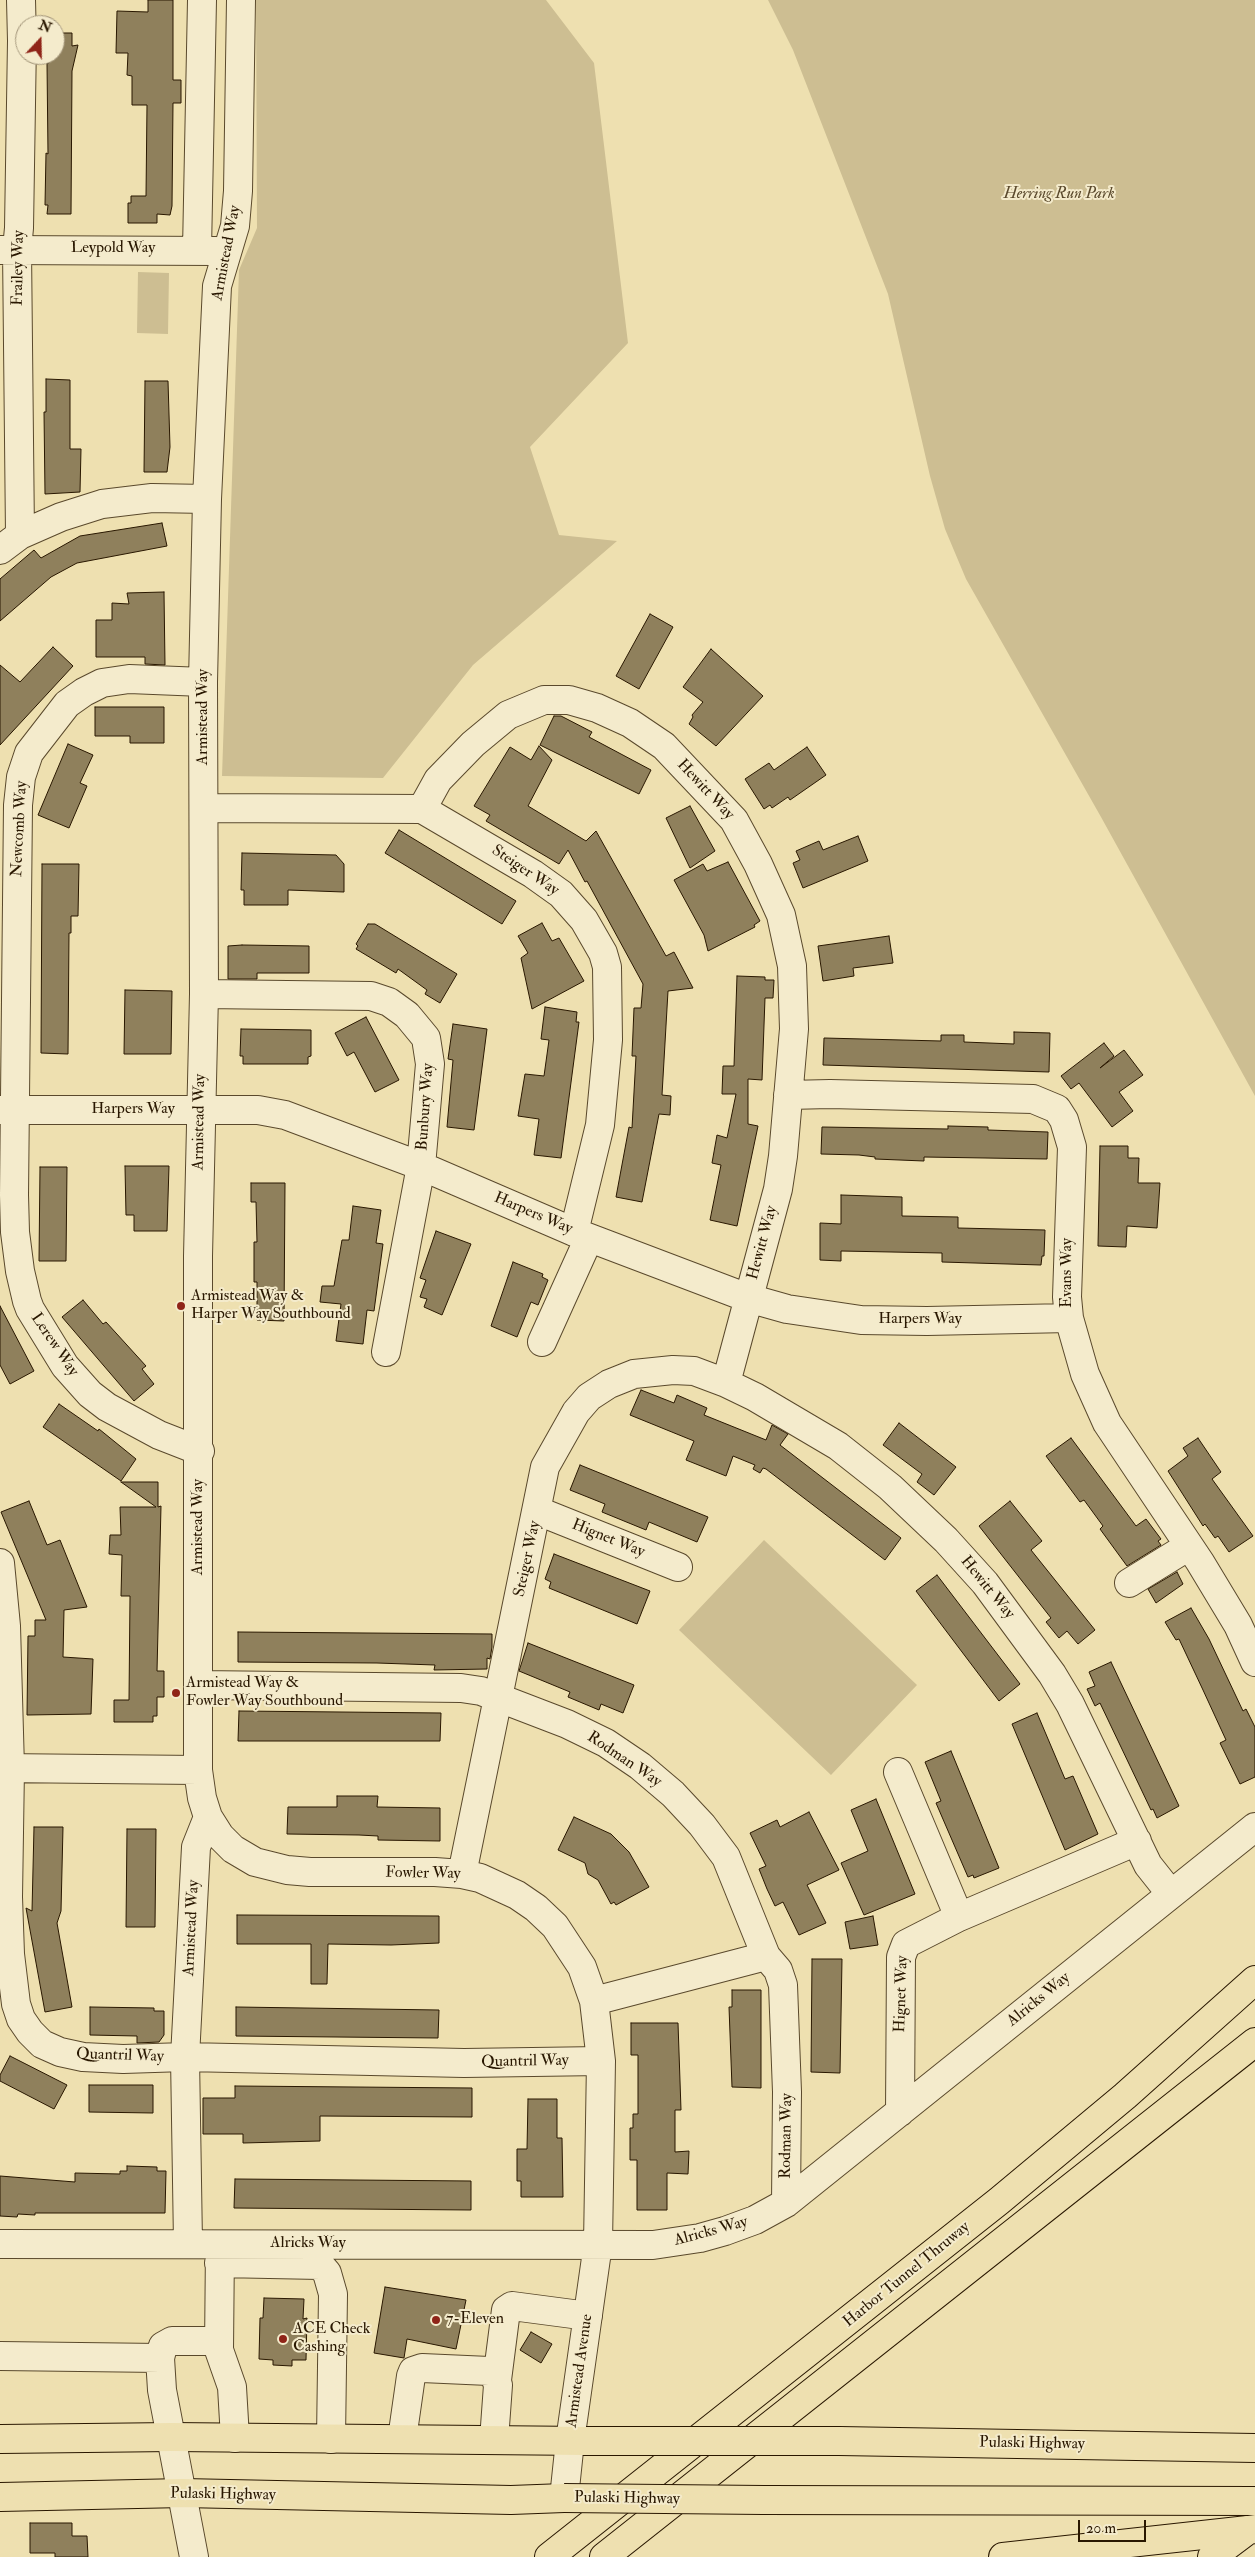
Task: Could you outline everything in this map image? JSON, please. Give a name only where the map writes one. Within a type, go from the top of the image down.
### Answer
[{"type":"main road","name":"Harbor Tunnel Thruway","points":[[548,2557],[999,2201],[1125,2096],[1255,1980]]},
{"type":"main road","name":"Harbor Tunnel Thruway","points":[[604,2557],[1255,2042]]},
{"type":"main road","name":"Pulaski Highway","points":[[0,2439],[330,2438],[494,2440],[575,2445],[839,2441],[1255,2448]]},
{"type":"main road","name":"Pulaski Highway","points":[[0,2497],[183,2494],[511,2500],[564,2498],[1255,2501]]},
{"type":"main road","points":[[1003,2557],[1252,2529]]},
{"type":"main road","points":[[1212,2557],[1252,2529]]},
{"type":"street","name":"Frailey Way","points":[[10,543],[8,250],[19,228],[21,0]]},
{"type":"street","points":[[198,250],[202,0]]},
{"type":"street","name":"Armistead Way","points":[[188,2243],[185,2057],[196,1847],[208,1817],[202,1798],[198,1770],[200,1109],[204,994],[204,682],[207,499],[217,286],[235,226],[238,191],[241,0]]},
{"type":"street","name":"Leypold Way","points":[[8,250],[198,250],[226,252]]},
{"type":"street","points":[[10,543],[61,517],[102,504],[152,498],[207,499]]},
{"type":"street","name":"Newcomb Way","points":[[8,1110],[18,814],[21,777],[29,753],[67,704],[84,692],[102,683],[129,679],[204,682]]},
{"type":"street","name":"Hewitt Way","points":[[422,809],[438,780],[473,744],[508,715],[544,700],[570,700],[596,708],[630,723],[664,746],[734,820],[758,864],[780,914],[792,966],[794,1028],[778,1189],[726,1383],[755,1397],[838,1446],[890,1487],[946,1540],[985,1583],[1052,1674],[1070,1704],[1148,1865],[1171,1894]]},
{"type":"street","points":[[204,808],[422,809]]},
{"type":"street","name":"Steiger Way","points":[[422,809],[533,874],[561,894],[584,920],[603,953],[607,967],[608,1006],[605,1086],[582,1235],[542,1342]]},
{"type":"street","name":"Bunbury Way","points":[[204,994],[371,996],[389,1002],[407,1015],[426,1038],[430,1064],[421,1166],[386,1352]]},
{"type":"street","name":"Evans Way","points":[[788,1096],[830,1094],[1033,1099],[1057,1110],[1064,1120],[1072,1147],[1068,1318],[1085,1374],[1107,1423],[1189,1546],[1238,1626],[1255,1662]]},
{"type":"street","name":"Harpers Way","points":[[8,1110],[237,1108],[285,1115],[421,1166],[582,1235],[748,1298],[787,1309],[862,1320],[927,1321],[1068,1318]]},
{"type":"street","name":"Lerew Way","points":[[8,1110],[15,1232],[20,1271],[30,1310],[65,1366],[90,1394],[126,1418],[159,1435],[200,1451]]},
{"type":"street","name":"Steiger Way","points":[[462,1874],[538,1511],[545,1466],[576,1412],[589,1397],[609,1384],[634,1374],[655,1370],[694,1371],[726,1383]]},
{"type":"street","name":"Hignet Way","points":[[538,1511],[678,1567]]},
{"type":"street","points":[[1129,1584],[1189,1546]]},
{"type":"street","name":"Quantril Way","points":[[0,1563],[6,1626],[5,1768],[8,1897],[14,1986],[21,2018],[30,2032],[42,2044],[60,2052],[83,2057],[123,2059],[185,2057],[464,2063],[601,2060]]},
{"type":"street","name":"Rodman Way","points":[[199,1685],[461,1688],[481,1692],[567,1724],[606,1743],[640,1766],[673,1794],[702,1826],[726,1857],[766,1956],[778,1970],[783,1984],[787,2092],[786,2203]]},
{"type":"street","points":[[5,1768],[198,1770]]},
{"type":"street","points":[[898,1772],[959,1917]]},
{"type":"street","name":"Fowler Way","points":[[208,1817],[220,1836],[233,1849],[255,1862],[272,1867],[330,1872],[462,1874],[480,1878],[517,1895],[549,1920],[572,1949],[582,1967],[594,2001],[601,2060],[598,2244]]},
{"type":"street","name":"Alricks Way","points":[[0,2244],[188,2243],[220,2253],[598,2244],[653,2245],[700,2238],[755,2220],[786,2203],[1255,1826]]},
{"type":"street","name":"Hignet Way","points":[[900,2112],[901,1957],[906,1944],[959,1917],[1137,1841]]},
{"type":"street","points":[[594,2001],[766,1956]]},
{"type":"street","name":"Armistead Avenue","points":[[564,2498],[575,2445],[588,2316],[598,2244]]},
{"type":"street","points":[[235,2438],[232,2387],[219,2350],[220,2253],[320,2265],[327,2273],[333,2294],[330,2438]]},
{"type":"street","points":[[494,2440],[497,2380],[506,2310],[512,2306],[588,2316]]},
{"type":"street","points":[[194,2557],[162,2390],[160,2358],[163,2346],[172,2341],[219,2341]]},
{"type":"street","points":[[0,2356],[160,2358]]},
{"type":"street","points":[[402,2440],[413,2371],[422,2368],[489,2371],[497,2380]]},
{"type":"green space","points":[[256,0],[546,0],[594,63],[628,343],[530,447],[559,535],[617,541],[473,665],[383,778],[222,776],[239,270],[257,228]]},
{"type":"green space","name":"Herring Run Park","points":[[768,0],[1255,0],[1255,1096],[1101,817],[966,579],[945,529],[930,476],[888,294],[793,50]]},
{"type":"green space","points":[[138,272],[169,273],[168,334],[137,333]]},
{"type":"green space","points":[[764,1540],[917,1685],[831,1775],[679,1630]]},
{"type":"building","points":[[148,0],[173,0],[173,80],[181,80],[181,103],[173,103],[172,206],[170,215],[157,214],[157,223],[128,223],[128,203],[131,203],[131,196],[146,196],[147,105],[132,105],[132,76],[127,75],[128,53],[116,53],[117,11],[148,12]]},
{"type":"building","points":[[65,33],[72,33],[72,46],[78,45],[72,71],[71,214],[47,214],[48,205],[45,205],[46,153],[48,154],[47,65],[65,65]]},
{"type":"building","points":[[46,379],[70,380],[70,449],[81,449],[80,492],[45,494],[44,412],[46,412]]},
{"type":"building","points":[[145,381],[168,381],[170,447],[167,472],[144,472]]},
{"type":"building","points":[[162,523],[167,546],[77,563],[51,577],[0,621],[0,579],[34,550],[41,558],[80,536]]},
{"type":"building","points":[[164,592],[165,665],[145,664],[145,657],[96,657],[96,620],[112,620],[112,603],[129,604],[127,593]]},
{"type":"building","points":[[650,614],[673,627],[639,689],[616,676]]},
{"type":"building","points":[[53,647],[73,666],[0,745],[0,665],[20,682]]},
{"type":"building","points":[[711,649],[763,696],[716,746],[689,724],[693,717],[692,715],[703,702],[683,687]]},
{"type":"building","points":[[95,707],[164,707],[164,743],[130,743],[130,736],[95,736]]},
{"type":"building","points":[[554,716],[561,716],[592,732],[589,737],[651,770],[639,794],[540,745]]},
{"type":"building","points":[[68,744],[93,755],[80,783],[87,786],[69,828],[38,815]]},
{"type":"building","points":[[539,746],[552,760],[528,806],[586,841],[596,831],[666,956],[674,952],[693,988],[668,991],[662,1095],[671,1096],[670,1115],[659,1114],[642,1202],[616,1197],[629,1127],[632,1128],[636,1056],[632,1056],[634,1008],[641,1008],[643,984],[568,850],[559,864],[486,821],[490,815],[474,806],[510,747],[531,760]]},
{"type":"building","points":[[807,747],[826,775],[790,800],[788,797],[772,808],[770,805],[764,809],[745,779],[769,763],[774,770]]},
{"type":"building","points":[[690,806],[715,851],[690,868],[666,818]]},
{"type":"building","points":[[399,830],[516,901],[502,924],[385,853]]},
{"type":"building","points":[[858,836],[868,861],[803,888],[793,863],[800,860],[796,851],[819,841],[823,850]]},
{"type":"building","points":[[242,853],[336,855],[344,864],[344,892],[288,890],[288,905],[244,905],[244,890],[241,890]]},
{"type":"building","points":[[728,862],[760,921],[754,925],[755,927],[708,951],[704,935],[674,880],[703,864],[707,871]]},
{"type":"building","points":[[42,864],[79,864],[78,916],[71,916],[71,933],[69,933],[68,1054],[41,1053]]},
{"type":"building","points":[[542,923],[552,941],[559,938],[584,981],[532,1009],[521,958],[528,953],[518,936]]},
{"type":"building","points":[[368,924],[375,924],[457,974],[440,1003],[425,994],[427,990],[398,969],[396,973],[356,949],[358,946],[356,944]]},
{"type":"building","points":[[889,936],[893,963],[853,968],[854,976],[823,981],[818,946]]},
{"type":"building","points":[[228,946],[309,946],[309,973],[257,973],[257,979],[228,979]]},
{"type":"building","points":[[737,976],[765,977],[765,980],[774,980],[773,998],[765,998],[762,1080],[748,1079],[748,1124],[758,1126],[737,1226],[710,1220],[721,1165],[712,1163],[717,1135],[727,1138],[736,1094],[722,1094],[723,1066],[734,1066]]},
{"type":"building","points":[[125,990],[172,991],[171,1054],[124,1054]]},
{"type":"building","points":[[545,1007],[577,1012],[576,1022],[579,1022],[561,1158],[534,1155],[539,1119],[518,1116],[525,1074],[544,1076],[549,1040],[541,1039]]},
{"type":"building","points":[[366,1017],[399,1080],[375,1092],[354,1052],[347,1056],[335,1033]]},
{"type":"building","points":[[453,1024],[487,1029],[474,1130],[447,1127],[453,1060],[448,1059]]},
{"type":"building","points":[[241,1029],[311,1030],[311,1056],[308,1057],[308,1064],[243,1064],[243,1056],[240,1056]]},
{"type":"building","points":[[1014,1032],[1050,1033],[1049,1072],[823,1065],[824,1038],[941,1041],[941,1035],[964,1035],[964,1042],[1014,1044]]},
{"type":"building","points":[[1104,1043],[1114,1056],[1100,1068],[1124,1050],[1143,1075],[1119,1092],[1133,1111],[1112,1127],[1079,1083],[1071,1089],[1061,1076]]},
{"type":"building","points":[[948,1126],[988,1127],[988,1130],[1048,1132],[1047,1159],[924,1157],[924,1161],[875,1159],[875,1157],[859,1155],[821,1154],[822,1127],[948,1129]]},
{"type":"building","points":[[1100,1146],[1128,1146],[1128,1158],[1139,1158],[1138,1183],[1160,1183],[1157,1228],[1127,1226],[1126,1247],[1098,1246]]},
{"type":"building","points":[[125,1166],[169,1166],[167,1231],[134,1231],[134,1215],[126,1215]]},
{"type":"building","points":[[40,1167],[67,1167],[66,1261],[39,1261]]},
{"type":"building","points":[[251,1183],[285,1183],[284,1321],[257,1320],[257,1282],[254,1282],[254,1242],[257,1242],[256,1202],[251,1202]]},
{"type":"building","points":[[841,1195],[902,1197],[902,1216],[958,1217],[958,1228],[1045,1230],[1044,1256],[1042,1256],[1041,1265],[942,1262],[942,1253],[841,1251],[841,1261],[820,1260],[820,1223],[841,1224]]},
{"type":"building","points":[[353,1206],[381,1210],[376,1243],[383,1244],[374,1311],[367,1310],[363,1344],[336,1341],[341,1304],[320,1302],[322,1286],[334,1286],[342,1240],[349,1240]]},
{"type":"building","points":[[436,1231],[471,1244],[442,1315],[424,1307],[427,1299],[420,1297],[426,1280],[420,1278]]},
{"type":"building","points":[[513,1262],[543,1274],[542,1277],[548,1280],[538,1305],[531,1302],[517,1337],[491,1326]]},
{"type":"building","points":[[83,1300],[103,1324],[106,1322],[146,1366],[142,1369],[154,1384],[134,1401],[62,1317]]},
{"type":"building","points":[[0,1306],[34,1371],[10,1384],[0,1365]]},
{"type":"building","points":[[641,1390],[674,1403],[677,1395],[707,1408],[704,1415],[766,1440],[772,1425],[788,1434],[780,1445],[901,1538],[885,1560],[766,1469],[763,1468],[760,1473],[753,1469],[755,1465],[733,1456],[726,1476],[686,1460],[694,1441],[630,1415]]},
{"type":"building","points":[[59,1404],[98,1431],[99,1429],[136,1459],[121,1481],[43,1427]]},
{"type":"building","points":[[899,1423],[956,1467],[934,1495],[917,1482],[922,1474],[883,1445]]},
{"type":"building","points":[[1071,1438],[1136,1526],[1146,1519],[1161,1539],[1158,1541],[1161,1545],[1127,1566],[1100,1529],[1103,1526],[1084,1500],[1080,1502],[1046,1456]]},
{"type":"building","points":[[1198,1438],[1221,1472],[1212,1479],[1253,1536],[1229,1552],[1218,1536],[1215,1538],[1205,1524],[1203,1526],[1168,1471],[1188,1456],[1183,1448]]},
{"type":"building","points":[[580,1465],[708,1517],[697,1542],[649,1522],[646,1530],[602,1512],[605,1504],[570,1490]]},
{"type":"building","points":[[121,1482],[158,1482],[158,1507],[161,1506],[157,1671],[164,1671],[164,1697],[157,1697],[157,1716],[153,1716],[153,1722],[114,1722],[114,1700],[129,1700],[130,1596],[121,1596],[122,1555],[109,1554],[110,1535],[121,1535],[120,1507],[156,1507]]},
{"type":"building","points":[[29,1501],[47,1545],[60,1540],[87,1607],[64,1610],[63,1657],[93,1659],[91,1714],[27,1715],[28,1636],[35,1636],[35,1620],[46,1620],[1,1512]]},
{"type":"building","points":[[1010,1501],[1042,1541],[1031,1550],[1095,1630],[1078,1644],[1067,1631],[1059,1638],[1046,1622],[1051,1618],[979,1526]]},
{"type":"building","points":[[554,1554],[650,1591],[637,1624],[549,1588],[551,1582],[545,1579]]},
{"type":"building","points":[[1177,1572],[1183,1584],[1156,1603],[1148,1589]]},
{"type":"building","points":[[937,1575],[1020,1684],[999,1701],[916,1591]]},
{"type":"building","points":[[1191,1608],[1209,1639],[1243,1711],[1246,1709],[1255,1727],[1255,1777],[1240,1784],[1220,1743],[1226,1740],[1203,1690],[1179,1639],[1176,1640],[1165,1622]]},
{"type":"building","points":[[238,1632],[492,1634],[492,1647],[490,1659],[487,1658],[487,1669],[434,1670],[435,1665],[377,1663],[238,1662]]},
{"type":"building","points":[[528,1643],[634,1685],[623,1713],[601,1704],[599,1710],[568,1697],[570,1692],[519,1671]]},
{"type":"building","points":[[1111,1662],[1179,1806],[1157,1818],[1153,1809],[1151,1810],[1100,1703],[1095,1706],[1087,1689],[1095,1686],[1089,1672]]},
{"type":"building","points":[[239,1711],[441,1713],[440,1741],[238,1741]]},
{"type":"building","points":[[1037,1713],[1065,1779],[1073,1776],[1098,1834],[1065,1850],[1012,1724]]},
{"type":"building","points":[[951,1751],[999,1868],[974,1878],[973,1875],[968,1877],[936,1803],[941,1801],[925,1762]]},
{"type":"building","points":[[337,1796],[378,1796],[377,1807],[440,1808],[440,1841],[378,1840],[378,1836],[359,1835],[287,1834],[288,1807],[337,1807]]},
{"type":"building","points":[[876,1799],[915,1894],[864,1915],[841,1863],[868,1851],[851,1810]]},
{"type":"building","points":[[809,1812],[839,1870],[807,1885],[826,1923],[799,1935],[783,1902],[775,1906],[759,1869],[766,1866],[750,1833],[777,1820],[780,1827]]},
{"type":"building","points":[[574,1817],[611,1834],[629,1852],[649,1887],[616,1905],[614,1902],[611,1904],[598,1880],[588,1874],[585,1863],[558,1850]]},
{"type":"building","points":[[34,1827],[63,1827],[61,1911],[57,1923],[72,2007],[45,2012],[26,1908],[32,1911]]},
{"type":"building","points":[[127,1829],[156,1829],[155,1927],[126,1927]]},
{"type":"building","points":[[237,1915],[439,1916],[439,1943],[391,1945],[328,1944],[327,1984],[311,1984],[311,1944],[237,1944]]},
{"type":"building","points":[[873,1916],[878,1945],[850,1949],[845,1922]]},
{"type":"building","points":[[812,1959],[842,1959],[840,2073],[811,2072]]},
{"type":"building","points":[[732,1990],[761,1990],[761,2088],[732,2087],[729,2007],[732,2007]]},
{"type":"building","points":[[90,2007],[154,2008],[154,2011],[164,2011],[164,2035],[159,2042],[137,2043],[137,2036],[90,2035]]},
{"type":"building","points":[[236,2007],[439,2010],[438,2038],[236,2036]]},
{"type":"building","points":[[631,2023],[678,2023],[681,2110],[675,2110],[675,2152],[689,2151],[688,2174],[667,2173],[667,2210],[637,2210],[637,2160],[630,2160],[630,2128],[633,2128],[633,2114],[638,2114],[638,2055],[631,2055]]},
{"type":"building","points":[[10,2056],[67,2085],[54,2109],[0,2081],[0,2075]]},
{"type":"building","points":[[89,2085],[153,2085],[153,2113],[89,2112]]},
{"type":"building","points":[[235,2086],[472,2088],[472,2117],[320,2116],[320,2141],[243,2143],[243,2134],[203,2134],[203,2098],[235,2098]]},
{"type":"building","points":[[528,2099],[557,2099],[557,2138],[562,2138],[563,2197],[521,2197],[521,2181],[517,2181],[517,2149],[527,2149]]},
{"type":"building","points":[[127,2166],[157,2167],[157,2171],[166,2171],[165,2213],[35,2213],[35,2215],[18,2214],[17,2217],[0,2216],[0,2176],[75,2182],[75,2173],[120,2174],[120,2171],[127,2171]]},
{"type":"building","points":[[235,2179],[471,2181],[471,2210],[234,2208]]},
{"type":"building","points":[[385,2287],[466,2300],[456,2349],[407,2339],[404,2358],[374,2353]]},
{"type":"building","name":"ACE Check Cashing","points":[[264,2298],[304,2299],[303,2319],[307,2318],[306,2360],[292,2360],[292,2366],[273,2365],[273,2360],[259,2359],[260,2318],[263,2318]]},
{"type":"building","name":"7-Eleven","points":[[531,2332],[552,2344],[541,2363],[520,2350]]},
{"type":"building","points":[[30,2523],[72,2523],[72,2536],[87,2536],[88,2557],[55,2557],[55,2553],[30,2553]]},
{"type":"place","name":"Armistead Way & Harper Way Southbound","points":[[181,1306]]},
{"type":"place","name":"Armistead Way & Fowler Way Southbound","points":[[176,1693]]},
{"type":"place","name":"7-Eleven","points":[[436,2320]]},
{"type":"place","name":"ACE Check Cashing","points":[[283,2339]]}]
